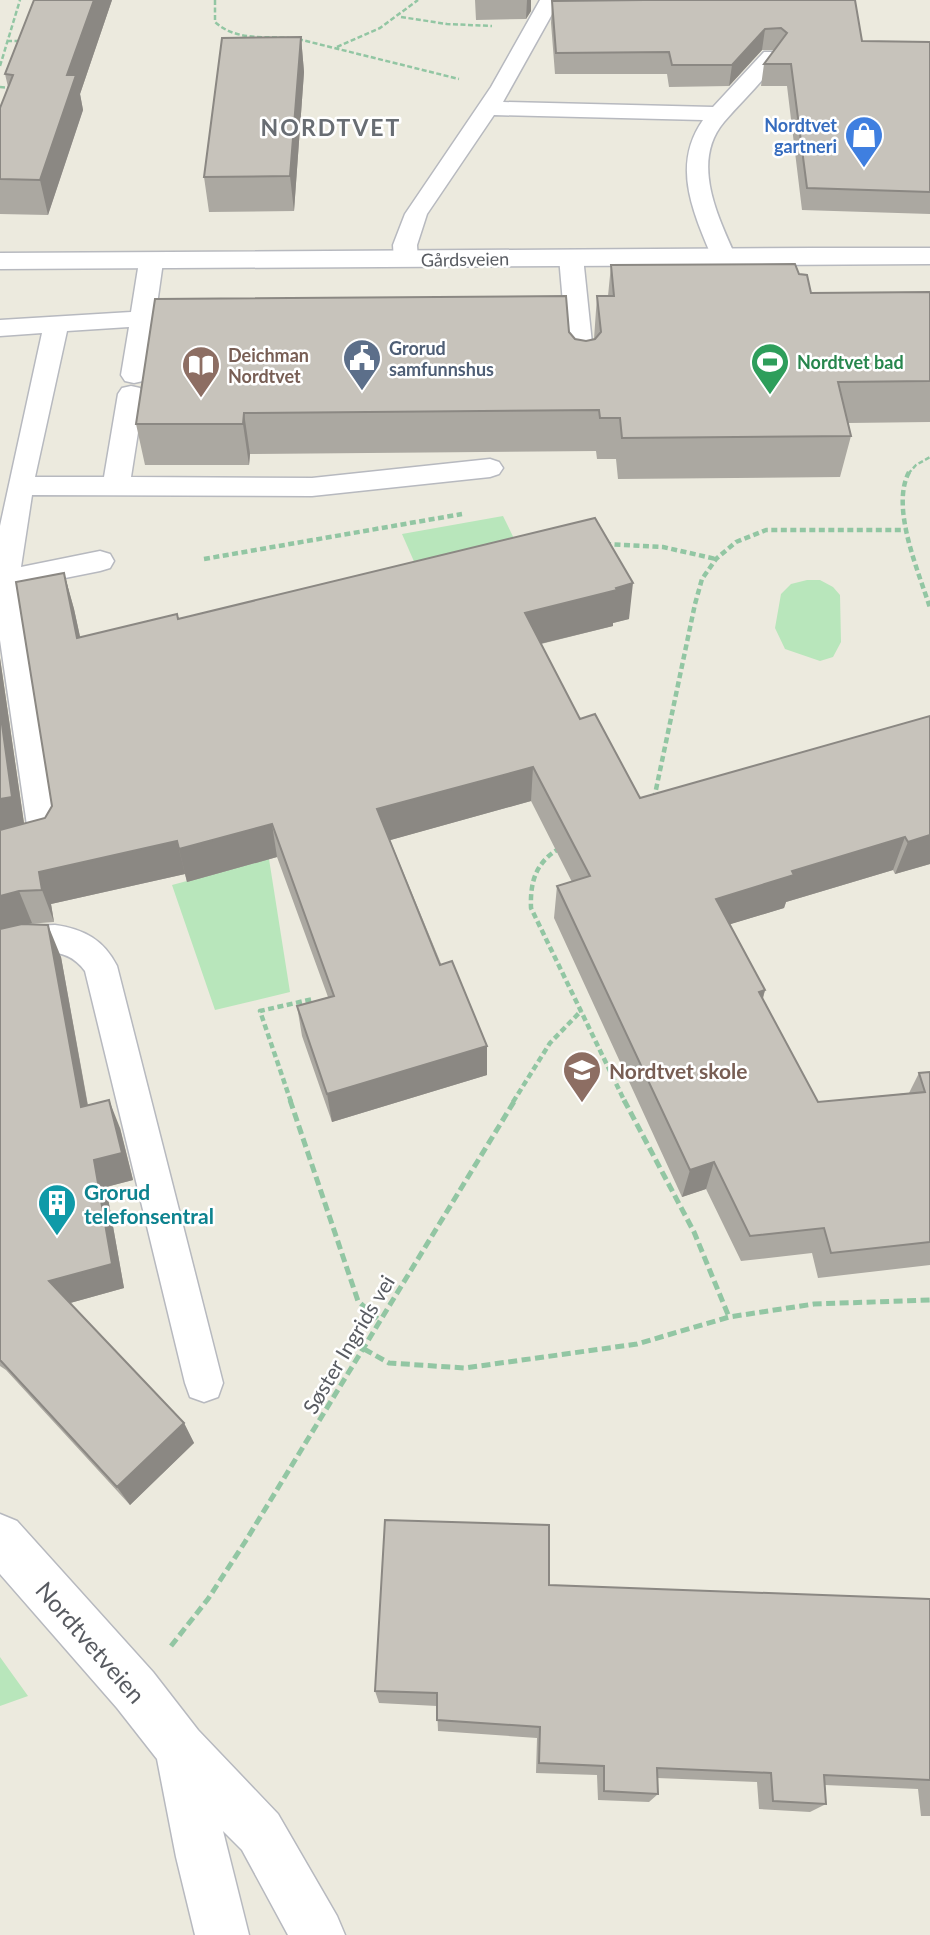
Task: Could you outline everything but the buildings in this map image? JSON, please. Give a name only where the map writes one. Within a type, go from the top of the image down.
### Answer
[{"type":"street","name":"Gårdsveien","points":[[0,261],[406,260],[723,255],[930,256]]},
{"type":"street","name":"Nordtvetveien","points":[[0,1538],[135,1690],[180,1748],[260,1832],[318,1935]]},
{"type":"street","name":"Nordtvetveien","points":[[180,1748],[202,1857],[222,1935]]},
{"type":"lane","points":[[406,260],[405,245],[416,214],[502,87],[550,0]]},
{"type":"lane","points":[[723,255],[705,213],[697,183],[702,139],[720,114],[752,81],[771,56]]},
{"type":"lane","points":[[488,108],[720,114]]},
{"type":"lane","points":[[795,255],[798,282]]},
{"type":"lane","points":[[571,257],[582,372]]},
{"type":"lane","points":[[116,486],[151,262]]},
{"type":"lane","points":[[0,328],[143,319]]},
{"type":"lane","points":[[0,851],[45,840],[3,580],[20,486],[56,324]]},
{"type":"lane","points":[[20,486],[312,487],[490,468]]},
{"type":"lane","points":[[3,580],[100,561]]},
{"type":"lane","points":[[0,947],[36,938],[65,940],[86,949],[100,966],[204,1383]]},
{"type":"path","points":[[0,66],[20,0]]},
{"type":"path","points":[[215,0],[215,22],[225,31],[244,36],[278,37],[336,47],[400,67],[502,87]]},
{"type":"path","points":[[336,47],[380,31],[401,17],[418,0]]},
{"type":"path","points":[[401,17],[447,24],[535,26]]},
{"type":"path","points":[[7,41],[35,41]]},
{"type":"path","points":[[0,88],[19,88]]},
{"type":"path","points":[[930,457],[914,465],[905,479],[902,498],[930,608]]},
{"type":"path","points":[[204,559],[473,512]]},
{"type":"path","points":[[654,801],[695,604],[702,579],[716,559],[736,542],[766,530],[908,530]]},
{"type":"path","points":[[604,544],[663,547],[716,559]]},
{"type":"path","points":[[564,846],[537,869],[529,886],[531,908],[607,1067],[696,1230],[715,1272],[729,1317]]},
{"type":"path","points":[[313,999],[260,1011],[358,1301],[380,1321]]},
{"type":"path","name":"Søster Ingrids vei","points":[[135,1690],[208,1599],[364,1349],[520,1092],[542,1050],[580,1011]]},
{"type":"path","points":[[364,1349],[389,1363],[465,1368],[637,1344],[729,1317],[814,1304],[930,1300]]},
{"type":"green space","points":[[503,516],[523,557],[423,582],[402,534]]},
{"type":"green space","points":[[820,580],[833,587],[840,595],[841,642],[833,657],[820,661],[785,649],[775,628],[781,594],[791,584]]},
{"type":"green space","points":[[269,859],[290,992],[215,1010],[172,885]]},
{"type":"green space","points":[[0,1657],[28,1696],[0,1706]]},
{"type":"place","name":"Nordtvet gartneri","points":[[864,169]]},
{"type":"place","name":"Grorud samfunnshus","points":[[362,392]]},
{"type":"place","name":"Nordtvet bad","points":[[770,396]]},
{"type":"place","name":"Deichman Nordtvet","points":[[201,399]]},
{"type":"place","name":"Nordtvet skole","points":[[582,1104]]},
{"type":"place","name":"Grorud telefonsentral","points":[[57,1237]]},
{"type":"district","name":"NORDTVET","points":[[331,127]]}]
